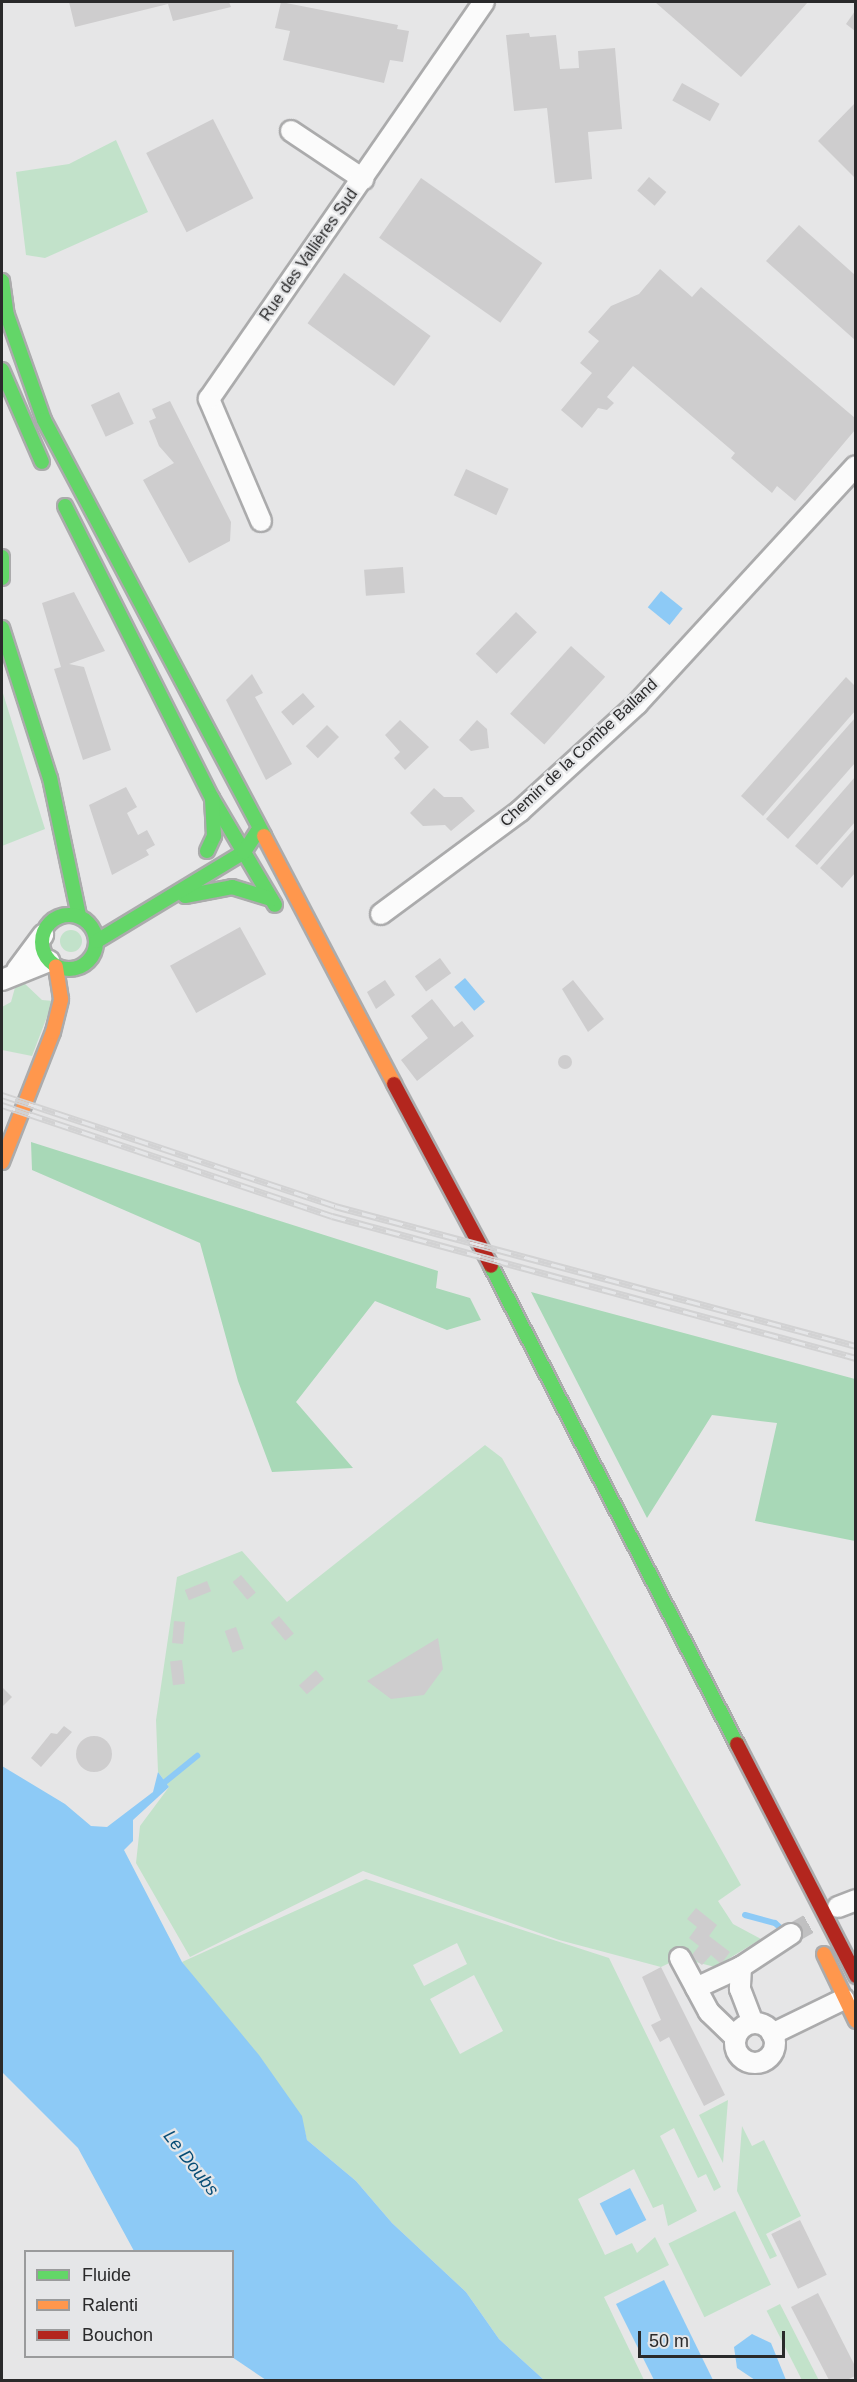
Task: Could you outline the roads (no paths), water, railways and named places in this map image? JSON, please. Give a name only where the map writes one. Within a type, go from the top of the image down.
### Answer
[{"type":"main road","points":[[2,281],[7,315],[44,420],[258,830],[556,1390],[855,1976]]},
{"type":"main road","points":[[2,370],[21,423],[49,474]]},
{"type":"main road","points":[[60,495],[212,798],[282,917]]},
{"type":"main road","points":[[2,557],[2,578]]},
{"type":"main road","points":[[2,628],[50,778],[69,868],[97,941],[91,959],[75,969],[53,964]]},
{"type":"main road","points":[[207,851],[214,836],[212,798]]},
{"type":"main road","points":[[194,860],[233,834],[258,830]]},
{"type":"main road","points":[[97,941],[244,852],[258,830]]},
{"type":"main road","points":[[2,1162],[53,1032],[61,999],[43,935],[58,917],[69,868]]},
{"type":"main road","points":[[163,900],[232,887],[271,898]]},
{"type":"main road","points":[[58,917],[89,919]]},
{"type":"main road","points":[[53,1032],[71,1002],[75,969]]},
{"type":"main road","points":[[646,1603],[803,1907]]},
{"type":"main road","points":[[818,1939],[850,2001],[855,2021]]},
{"type":"street","name":"Rue des Vallières Sud","points":[[261,521],[209,399],[484,2]]},
{"type":"street","points":[[291,131],[363,179]]},
{"type":"street","name":"Chemin de la Combe Balland","points":[[381,914],[520,811],[637,704],[855,466]]},
{"type":"street","points":[[9,975],[43,935]]},
{"type":"street","points":[[9,975],[53,964]]},
{"type":"street","points":[[696,1988],[741,1967],[792,1934]]},
{"type":"street","points":[[680,1958],[709,2012],[735,2037],[741,2059],[756,2064],[774,2050],[772,2034]]},
{"type":"street","points":[[741,1967],[740,1989],[753,2023],[772,2034]]},
{"type":"street","points":[[772,2034],[850,2001]]},
{"type":"street","points":[[735,2037],[753,2023]]},
{"type":"water","points":[[661,591],[683,609],[670,625],[648,607]]},
{"type":"water","points":[[465,978],[485,1002],[474,1011],[454,987]]},
{"type":"water","name":"Le Doubs","points":[[2,1766],[65,1804],[91,1826],[107,1827],[153,1792],[158,1772],[169,1787],[133,1820],[133,1841],[124,1850],[182,1962],[259,2055],[302,2116],[307,2140],[356,2181],[392,2223],[466,2292],[499,2339],[544,2380],[266,2380],[233,2358],[234,2250],[133,2250],[78,2148],[2,2072]]},
{"type":"water","points":[[630,2188],[646,2220],[616,2236],[600,2203]]},
{"type":"water","points":[[664,2280],[713,2380],[654,2380],[616,2304]]},
{"type":"water","points":[[752,2334],[771,2343],[786,2380],[755,2380],[737,2368],[734,2347]]},
{"type":"waterway","points":[[160,1786],[197,1756]]},
{"type":"waterway","points":[[745,1915],[775,1923],[785,1932]]},
{"type":"tunnel","points":[[791,1934],[833,1910]]},
{"type":"railway","points":[[2,1095],[335,1206],[856,1346]]},
{"type":"railway","points":[[2,1105],[332,1216],[856,1358]]}]
